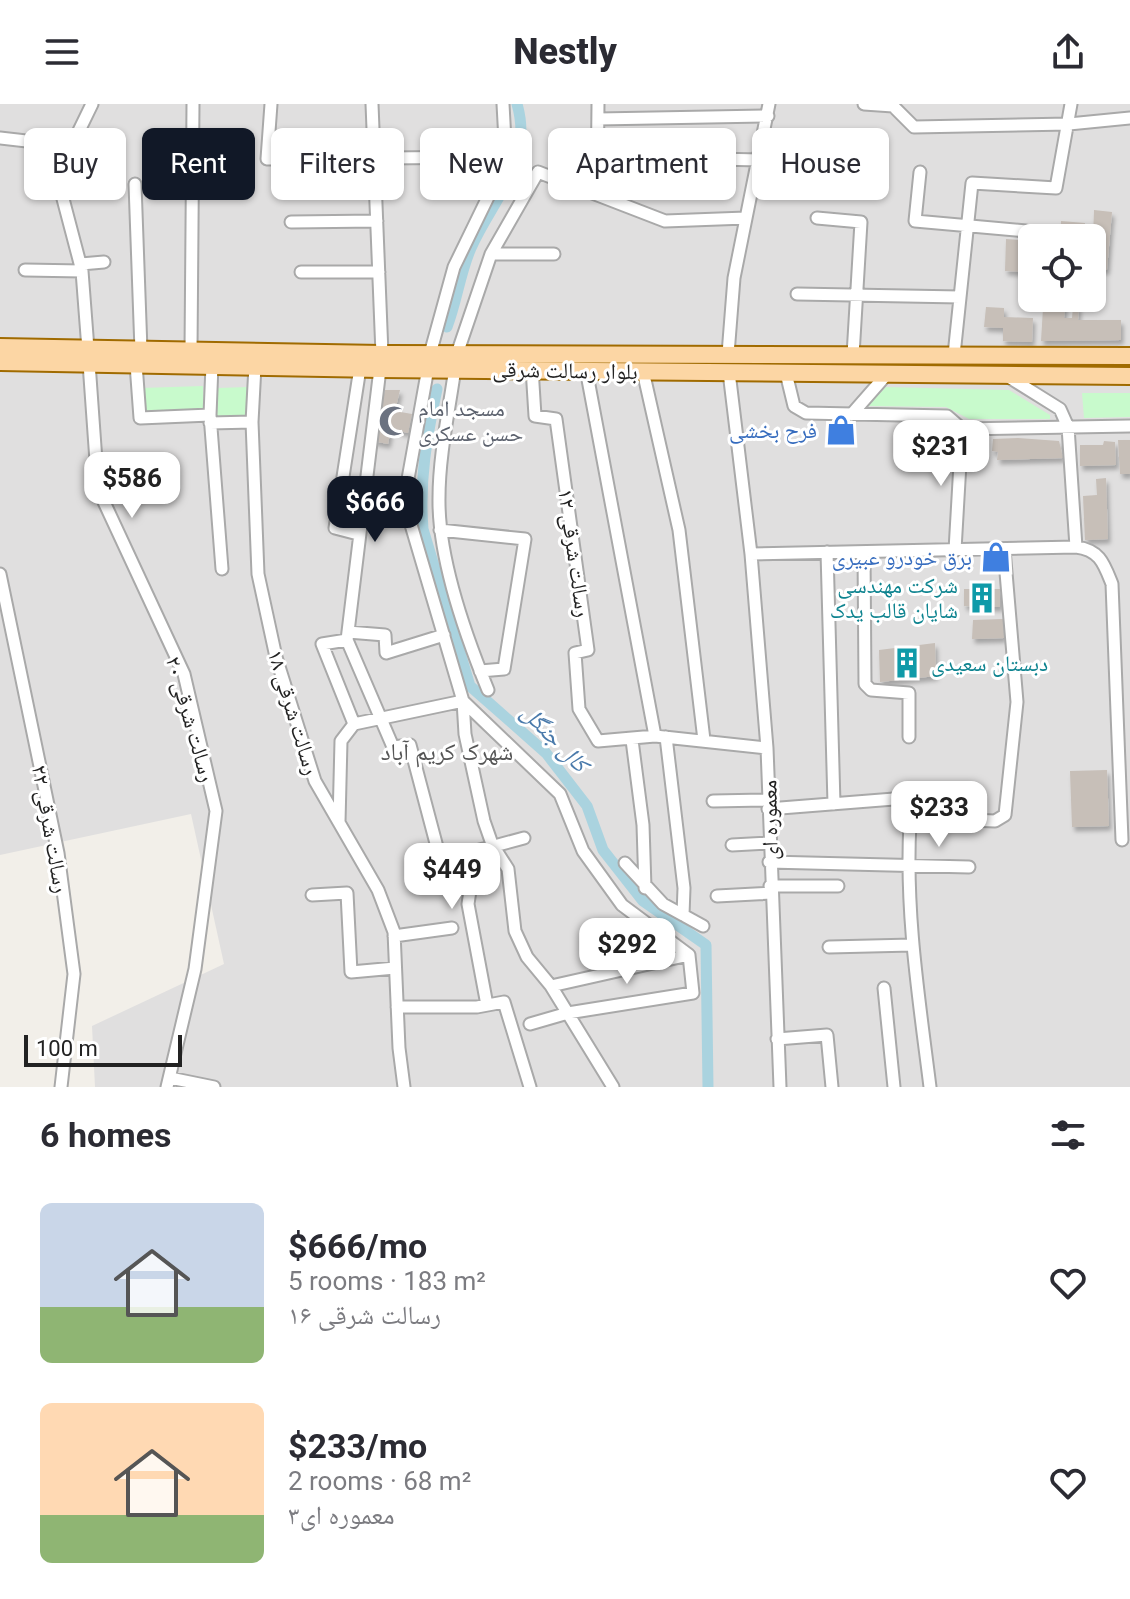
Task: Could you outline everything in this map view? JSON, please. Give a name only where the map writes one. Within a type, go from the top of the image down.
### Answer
[{"type":"main road","name":"بلوار رسالت شرقی","points":[[0,347],[36,355],[138,357],[212,365],[360,368],[381,362]]},
{"type":"main road","name":"بلوار رسالت شرقی","points":[[138,357],[191,350],[381,362],[728,363],[786,373],[1130,376]]},
{"type":"main road","name":"بلوار رسالت شرقی","points":[[0,362],[36,355]]},
{"type":"main road","name":"بلوار رسالت شرقی","points":[[532,361],[586,369],[643,371],[853,355],[1130,356]]},
{"type":"main road","points":[[1083,356],[1083,375]]},
{"type":"street","name":"رسالت شرقی ۲۰","points":[[79,128],[92,104]]},
{"type":"street","points":[[191,350],[193,104]]},
{"type":"street","points":[[271,104],[267,159],[271,159]]},
{"type":"street","points":[[372,104],[373,128]]},
{"type":"street","points":[[503,104],[504,128]]},
{"type":"street","points":[[598,104],[598,128]]},
{"type":"street","points":[[864,104],[893,105],[914,127],[1069,124],[1130,118]]},
{"type":"street","points":[[954,355],[972,183],[1056,188],[1071,104]]},
{"type":"street","points":[[598,119],[660,110],[768,110]]},
{"type":"street","points":[[0,138],[24,141]]},
{"type":"street","points":[[488,690],[440,530],[439,496],[456,361],[491,254],[538,172],[548,176]]},
{"type":"street","points":[[920,172],[915,221],[1018,230]]},
{"type":"street","points":[[135,184],[140,418],[252,422]]},
{"type":"street","name":"معموره ای","points":[[752,193],[734,278],[728,363],[751,554],[767,748],[770,890],[780,1087]]},
{"type":"street","name":"رسالت شرقی ۲۰","points":[[64,200],[82,267],[98,489],[184,674],[216,811],[195,969],[168,1082]]},
{"type":"street","points":[[376,200],[381,362],[348,636],[393,747],[410,745],[442,866]]},
{"type":"street","points":[[487,200],[454,267],[429,361],[404,501],[463,701],[465,734],[492,844],[508,869],[515,931],[527,957],[551,986],[613,1087]]},
{"type":"street","points":[[612,200],[665,221],[746,218]]},
{"type":"street","points":[[817,218],[861,222],[853,355]]},
{"type":"street","points":[[291,222],[377,221]]},
{"type":"street","points":[[491,254],[554,254]]},
{"type":"street","points":[[25,270],[82,267],[104,262]]},
{"type":"street","points":[[301,272],[379,272]]},
{"type":"street","points":[[797,294],[960,297]]},
{"type":"street","name":"رسالت شرقی ۱۲","points":[[532,361],[535,416],[556,419],[588,650],[575,653],[579,709],[598,741],[632,740]]},
{"type":"street","points":[[212,365],[210,419],[222,569]]},
{"type":"street","name":"رسالت شرقی ۱۸","points":[[255,366],[252,422],[258,574],[270,629],[315,781],[378,890],[394,936],[404,1087]]},
{"type":"street","points":[[358,534],[335,528],[360,368]]},
{"type":"street","points":[[586,369],[641,662],[661,737],[684,888],[683,915]]},
{"type":"street","points":[[643,371],[679,530],[704,740]]},
{"type":"street","points":[[786,373],[797,410],[851,415],[947,416],[962,429],[1130,426]]},
{"type":"street","points":[[851,415],[887,374]]},
{"type":"street","points":[[1005,375],[1060,409],[1068,427],[1076,547]]},
{"type":"street","points":[[955,550],[962,429]]},
{"type":"street","points":[[440,530],[525,539],[504,669],[480,671]]},
{"type":"street","points":[[751,554],[1076,547],[1100,556],[1112,584],[1125,759],[1122,840]]},
{"type":"street","points":[[930,1087],[912,945],[907,865],[912,820],[995,821],[1005,815],[1017,702],[1004,549]]},
{"type":"street","points":[[827,552],[834,804]]},
{"type":"street","points":[[864,552],[865,684],[871,690],[909,693],[909,737]]},
{"type":"street","name":"رسالت شرقی ۲۲","points":[[0,574],[58,853],[74,974],[61,1087]]},
{"type":"street","points":[[354,724],[322,644],[348,636],[385,635],[386,653],[444,635]]},
{"type":"street","points":[[339,822],[341,741],[354,724],[463,701]]},
{"type":"street","points":[[463,701],[560,794],[583,851],[622,905],[689,955],[693,993],[568,1013],[530,1024]]},
{"type":"street","points":[[645,888],[643,825],[632,740],[661,737],[767,748]]},
{"type":"street","points":[[713,801],[768,805],[894,799]]},
{"type":"street","points":[[487,1005],[468,904],[476,851],[492,844],[524,838]]},
{"type":"street","points":[[732,845],[769,843]]},
{"type":"street","points":[[769,862],[969,867]]},
{"type":"street","points":[[625,863],[663,904],[703,926]]},
{"type":"street","points":[[717,896],[838,886]]},
{"type":"street","points":[[312,895],[347,893],[351,972],[395,968]]},
{"type":"street","points":[[394,936],[452,928]]},
{"type":"street","points":[[829,947],[912,945]]},
{"type":"street","points":[[551,986],[689,955]]},
{"type":"street","points":[[884,988],[894,1087]]},
{"type":"street","points":[[397,1007],[504,1002],[530,1087]]},
{"type":"street","points":[[777,1039],[827,1035],[832,1087]]},
{"type":"street","points":[[168,1082],[214,1087]]},
{"type":"shaded area","points":[[0,104],[1130,104],[1130,1087],[95,1087],[92,1026],[224,964],[191,814],[0,855]]},
{"type":"green space","points":[[778,361],[1072,364],[1071,369],[779,366]]},
{"type":"green space","points":[[203,386],[204,411],[144,413],[141,388]]},
{"type":"green space","points":[[247,387],[246,417],[217,418],[218,388]]},
{"type":"green space","points":[[886,387],[1009,390],[1050,415],[1050,419],[969,419],[946,407],[867,406]]},
{"type":"green space","points":[[1082,393],[1130,393],[1130,417],[1084,418]]},
{"type":"building","points":[[1094,210],[1112,212],[1107,270],[1106,224],[1094,224]]},
{"type":"building","points":[[1061,221],[1085,223],[1085,224],[1061,224]]},
{"type":"building","points":[[1006,239],[1018,240],[1018,272],[1005,271]]},
{"type":"building","points":[[986,307],[1004,308],[1004,317],[1033,318],[1032,342],[1003,341],[1003,328],[984,327]]},
{"type":"building","points":[[1043,312],[1065,312],[1064,318],[1072,318],[1072,312],[1079,312],[1078,320],[1121,320],[1121,340],[1041,341]]},
{"type":"building","name":"مسجد امام حسن عسکری","points":[[385,390],[400,390],[395,411],[412,414],[408,433],[391,429],[388,444],[373,441]]},
{"type":"building","points":[[993,439],[1059,441],[1063,458],[997,460],[998,452],[992,451]]},
{"type":"building","points":[[1118,440],[1130,440],[1130,474],[1120,474]]},
{"type":"building","points":[[1104,441],[1115,442],[1116,465],[1080,466],[1080,445],[1103,445]]},
{"type":"building","points":[[1106,478],[1108,539],[1085,540],[1083,496],[1097,495],[1096,479]]},
{"type":"building","name":"شرکت مهندسی شایان قالب یدک","points":[[964,589],[1000,589],[1000,607],[964,606]]},
{"type":"building","points":[[1003,619],[1004,638],[972,639],[973,620]]},
{"type":"building","name":"دبستان سعیدی","points":[[935,643],[936,676],[880,682],[879,650]]},
{"type":"building","points":[[1107,770],[1109,826],[1072,827],[1070,771]]},
{"type":"waterway","name":"کال جنگل","points":[[447,327],[471,248],[516,162],[521,125],[517,104]]},
{"type":"waterway","name":"کال جنگل","points":[[437,389],[425,459],[423,529],[470,686],[546,753],[587,806],[603,850],[643,901],[706,945],[708,1087]]},
{"type":"place","name":"مسجد امام حسن عسکری","points":[[394,421]]},
{"type":"place","name":"فرح بخشی","points":[[841,430]]},
{"type":"place","name":"برق خودرو عبیری","points":[[996,557]]},
{"type":"place","name":"شرکت مهندسی شایان قالب یدک","points":[[982,598]]},
{"type":"place","name":"دبستان سعیدی","points":[[907,663]]},
{"type":"district","name":"شهرک کریم آباد","points":[[447,752]]}]
